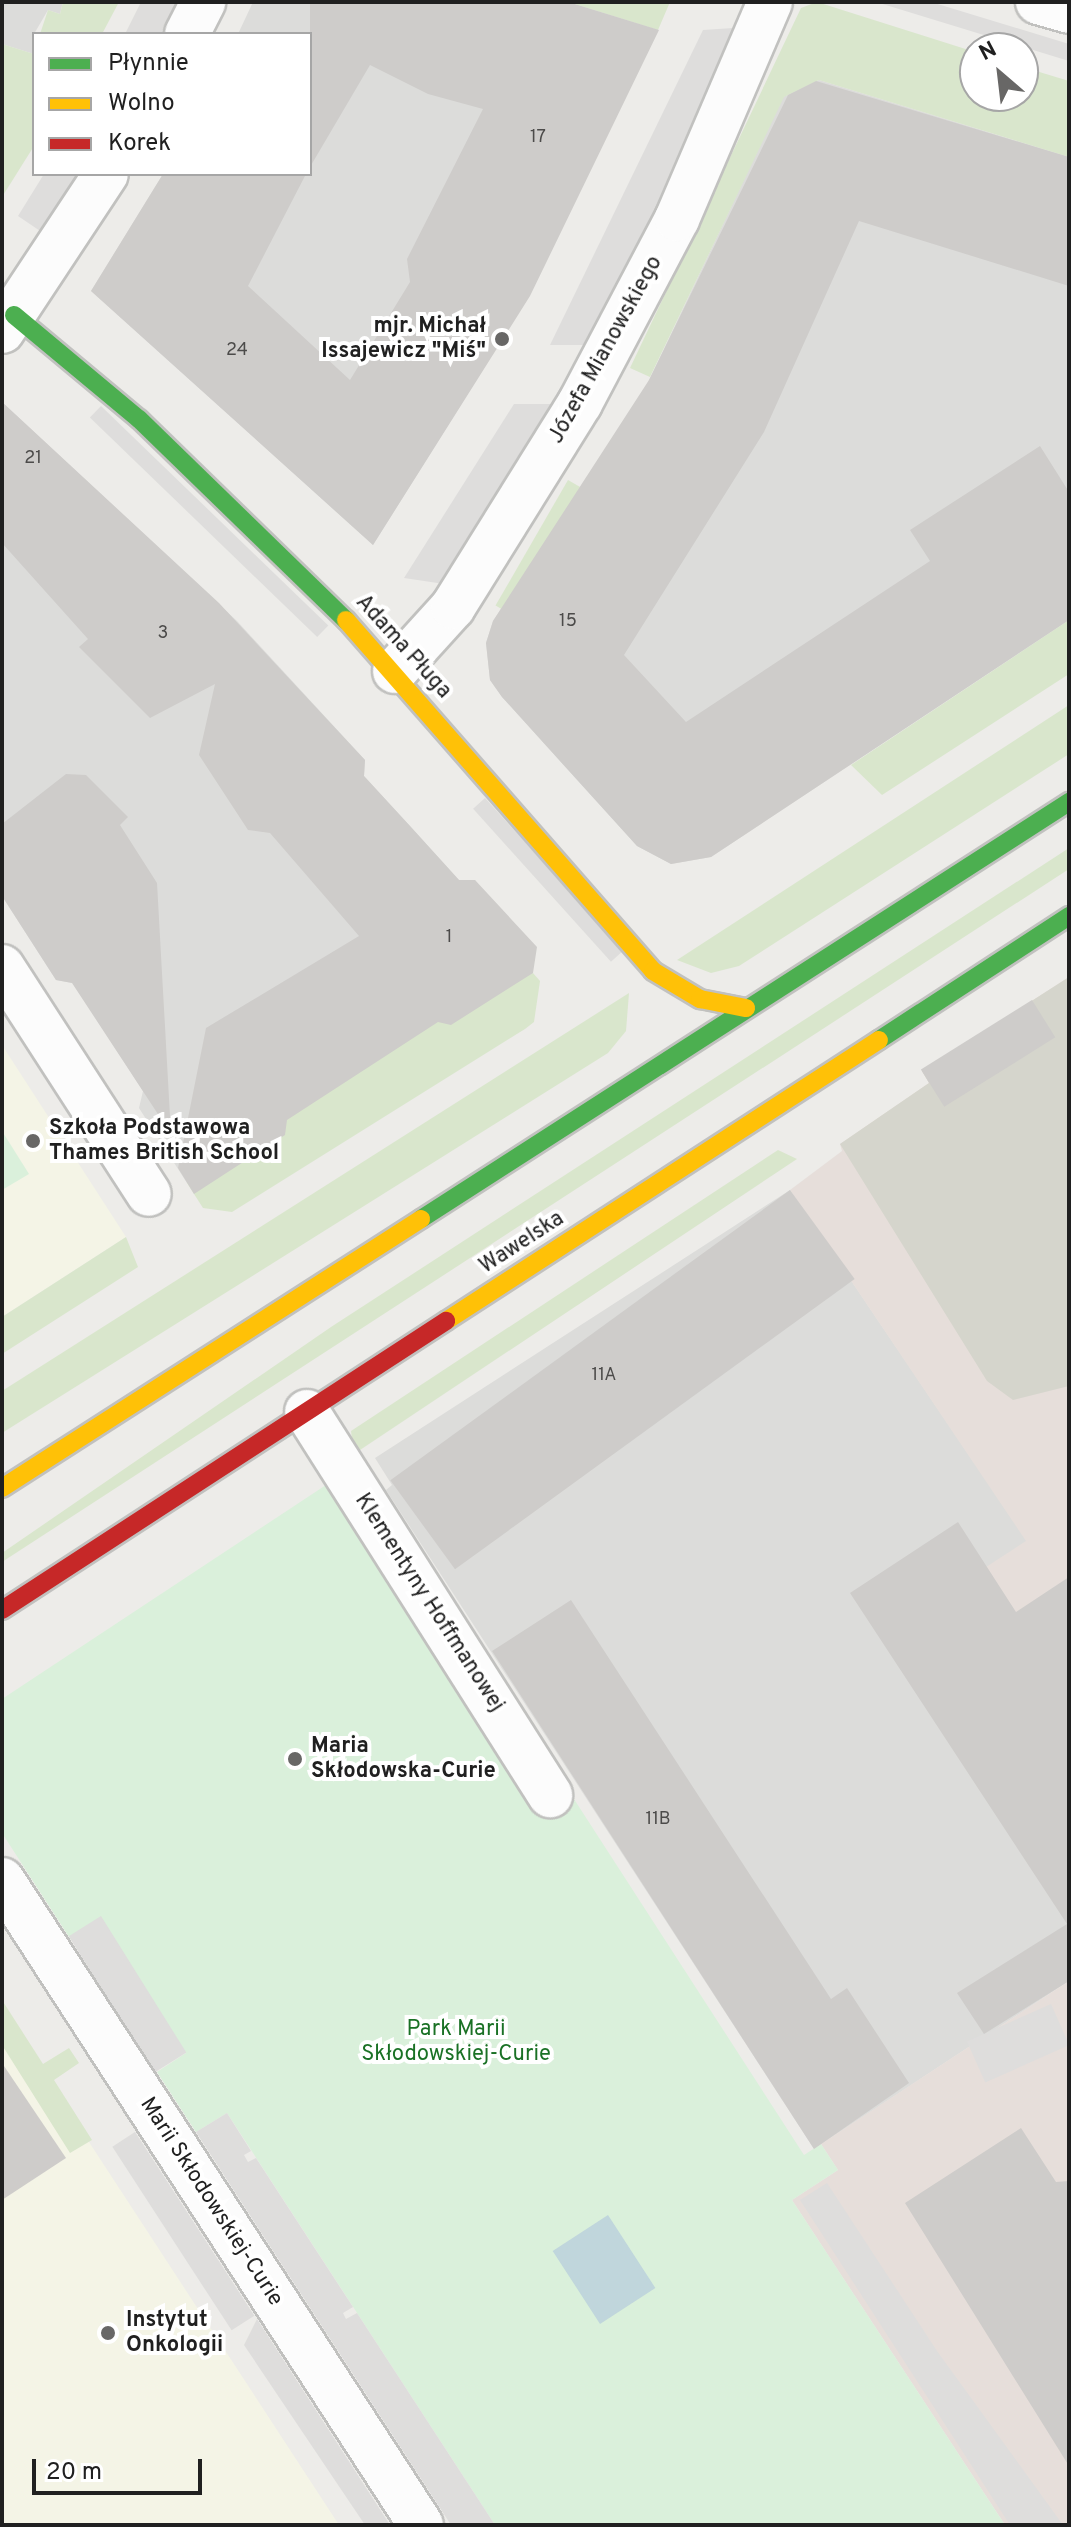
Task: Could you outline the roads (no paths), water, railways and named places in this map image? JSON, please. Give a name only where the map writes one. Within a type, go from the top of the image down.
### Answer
[{"type":"main road","name":"Adama Pługa","points":[[8,323],[229,501],[395,671],[653,971],[700,999],[746,1008]]},
{"type":"main road","points":[[2,1488],[1069,802]]},
{"type":"main road","name":"Wawelska","points":[[2,1610],[1069,916]]},
{"type":"street","points":[[188,32],[203,2]]},
{"type":"street","name":"Józefa Mianowskiego","points":[[395,671],[453,607],[587,391],[677,219],[770,2]]},
{"type":"street","points":[[1038,2],[1069,11]]},
{"type":"street","points":[[8,323],[105,176]]},
{"type":"street","points":[[2,967],[149,1194]]},
{"type":"street","name":"Klementyny Hoffmanowej","points":[[307,1412],[550,1795]]},
{"type":"street","name":"Marii Skłodowskiej-Curie","points":[[2,1880],[421,2525]]},
{"type":"water","points":[[608,2215],[655,2288],[600,2324],[553,2251]]},
{"type":"place","name":"mjr. Michał Issajewicz \"Miś\"","points":[[502,339]]},
{"type":"place","name":"Szkoła Podstawowa Thames British School","points":[[33,1141]]},
{"type":"place","name":"Maria Skłodowska-Curie","points":[[295,1759]]},
{"type":"place","name":"Instytut Onkologii","points":[[108,2333]]},
{"type":"park label","name":"Park Marii Skłodowskiej-Curie","points":[[456,2042]]}]
